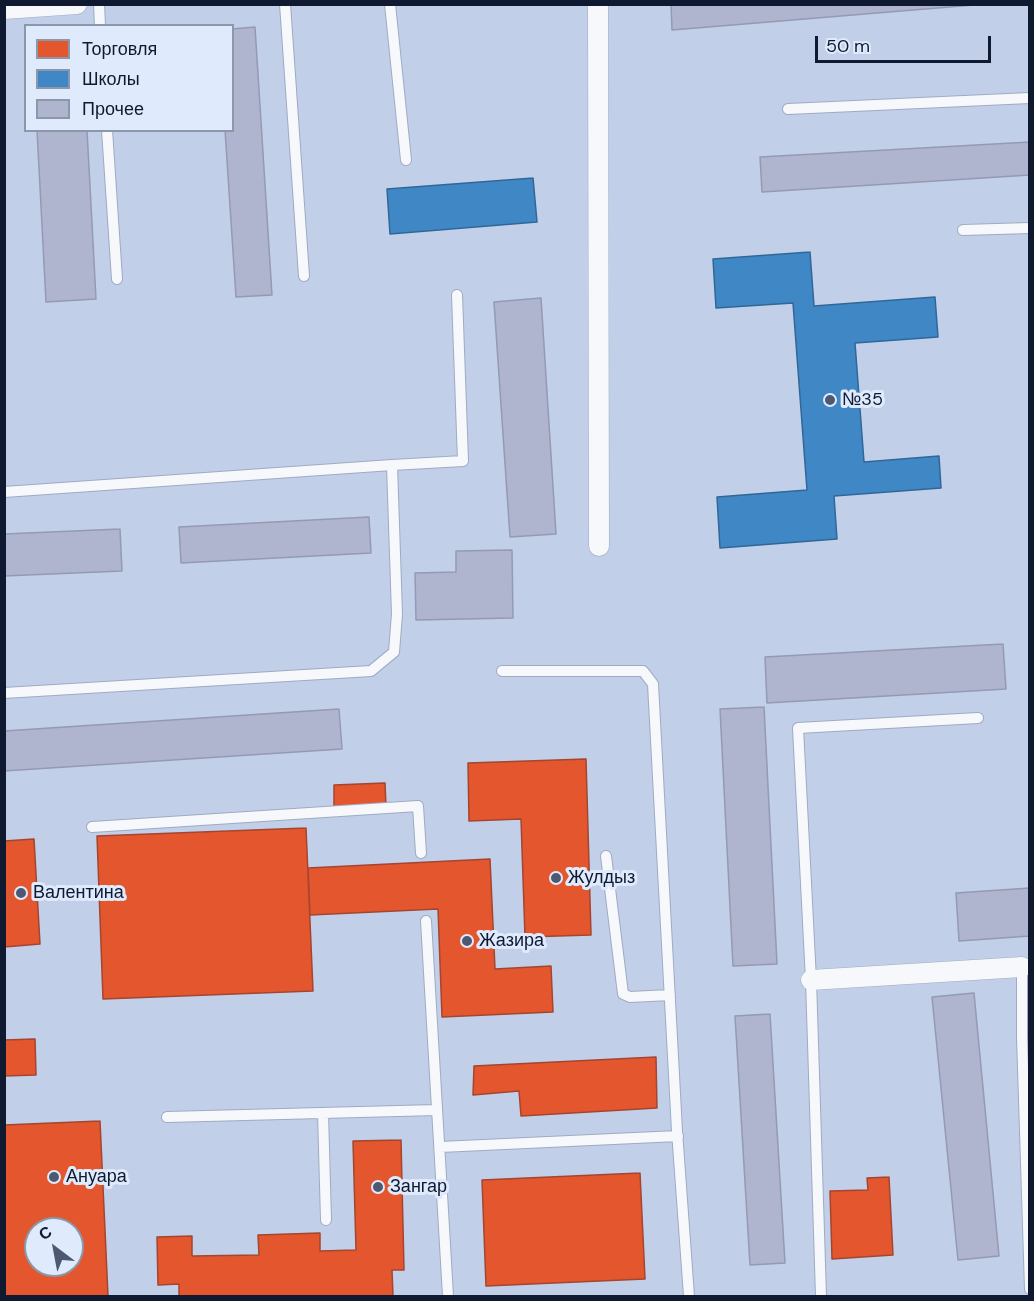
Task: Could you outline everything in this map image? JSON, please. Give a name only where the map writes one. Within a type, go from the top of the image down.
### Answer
[{"type":"street","points":[[4,9],[77,4]]},
{"type":"street","points":[[598,4],[599,546]]},
{"type":"street","points":[[811,980],[1025,967]]},
{"type":"lane","points":[[99,4],[100,24]]},
{"type":"lane","points":[[285,4],[304,276]]},
{"type":"lane","points":[[390,4],[406,159]]},
{"type":"lane","points":[[788,109],[1029,98]]},
{"type":"lane","points":[[107,132],[117,279]]},
{"type":"lane","points":[[963,230],[1029,228]]},
{"type":"lane","points":[[4,492],[463,460],[457,295]]},
{"type":"lane","points":[[4,693],[371,671],[394,652],[398,614],[392,465]]},
{"type":"lane","points":[[502,671],[643,671],[653,684],[688,1296]]},
{"type":"lane","points":[[821,1296],[811,980],[798,728],[978,717]]},
{"type":"lane","points":[[92,827],[418,806],[422,853]]},
{"type":"lane","points":[[606,855],[623,994],[630,997],[670,995]]},
{"type":"lane","points":[[426,921],[448,1296]]},
{"type":"lane","points":[[1025,967],[1029,1289]]},
{"type":"lane","points":[[167,1117],[438,1110]]},
{"type":"lane","points":[[323,1113],[326,1220]]},
{"type":"lane","points":[[440,1147],[678,1136]]},
{"type":"building: Торговля","name":"Жулдыз","points":[[586,759],[591,935],[525,937],[521,819],[469,821],[468,763]]},
{"type":"building: Торговля","points":[[385,783],[386,807],[334,809],[334,785]]},
{"type":"building: Торговля","points":[[306,828],[313,991],[103,999],[97,836]]},
{"type":"building: Торговля","name":"Валентина","points":[[34,839],[40,944],[4,947],[4,841]]},
{"type":"building: Торговля","name":"Жазира","points":[[490,859],[495,969],[551,966],[553,1012],[442,1017],[438,909],[310,915],[308,868]]},
{"type":"building: Торговля","points":[[35,1039],[36,1075],[4,1076],[4,1040]]},
{"type":"building: Торговля","points":[[656,1057],[657,1108],[521,1116],[519,1091],[473,1095],[474,1066]]},
{"type":"building: Торговля","name":"Ануара","points":[[100,1121],[108,1296],[4,1296],[4,1125]]},
{"type":"building: Торговля","name":"Зангар","points":[[401,1140],[404,1270],[392,1270],[393,1296],[179,1296],[179,1284],[158,1285],[157,1237],[192,1236],[192,1256],[259,1255],[258,1235],[320,1233],[320,1251],[356,1250],[353,1141]]},
{"type":"building: Торговля","points":[[640,1173],[645,1279],[486,1286],[482,1180]]},
{"type":"building: Торговля","points":[[889,1177],[893,1255],[832,1259],[830,1191],[868,1190],[867,1178]]},
{"type":"building: Школы","points":[[533,178],[537,222],[390,234],[387,189]]},
{"type":"building: Школы","name":"№35","points":[[810,252],[814,306],[935,297],[938,337],[855,343],[864,462],[939,456],[941,488],[834,496],[837,539],[720,548],[717,497],[807,490],[793,303],[716,308],[713,259]]},
{"type":"building: Прочее","points":[[671,4],[986,4],[672,30]]},
{"type":"building: Прочее","points":[[255,27],[272,295],[236,297],[225,132],[234,132],[234,29]]},
{"type":"building: Прочее","points":[[37,132],[87,132],[96,299],[46,302]]},
{"type":"building: Прочее","points":[[1030,142],[1030,175],[762,192],[760,157]]},
{"type":"building: Прочее","points":[[541,298],[556,534],[510,537],[494,302]]},
{"type":"building: Прочее","points":[[369,517],[371,553],[181,563],[179,527]]},
{"type":"building: Прочее","points":[[120,529],[122,571],[4,576],[4,534]]},
{"type":"building: Прочее","points":[[512,550],[513,618],[416,620],[415,573],[456,572],[456,551]]},
{"type":"building: Прочее","points":[[1003,644],[1006,689],[767,703],[765,657]]},
{"type":"building: Прочее","points":[[764,707],[777,964],[733,966],[720,709]]},
{"type":"building: Прочее","points":[[339,709],[342,749],[4,771],[4,731]]},
{"type":"building: Прочее","points":[[1030,888],[1030,936],[959,941],[956,893]]},
{"type":"building: Прочее","points":[[974,993],[999,1256],[958,1260],[932,997]]},
{"type":"building: Прочее","points":[[770,1014],[785,1263],[750,1265],[735,1016]]},
{"type":"place","name":"№35","points":[[830,400]]},
{"type":"place","name":"Жулдыз","points":[[556,878]]},
{"type":"place","name":"Валентина","points":[[21,893]]},
{"type":"place","name":"Жазира","points":[[467,941]]},
{"type":"place","name":"Ануара","points":[[54,1177]]},
{"type":"place","name":"Зангар","points":[[378,1187]]}]
